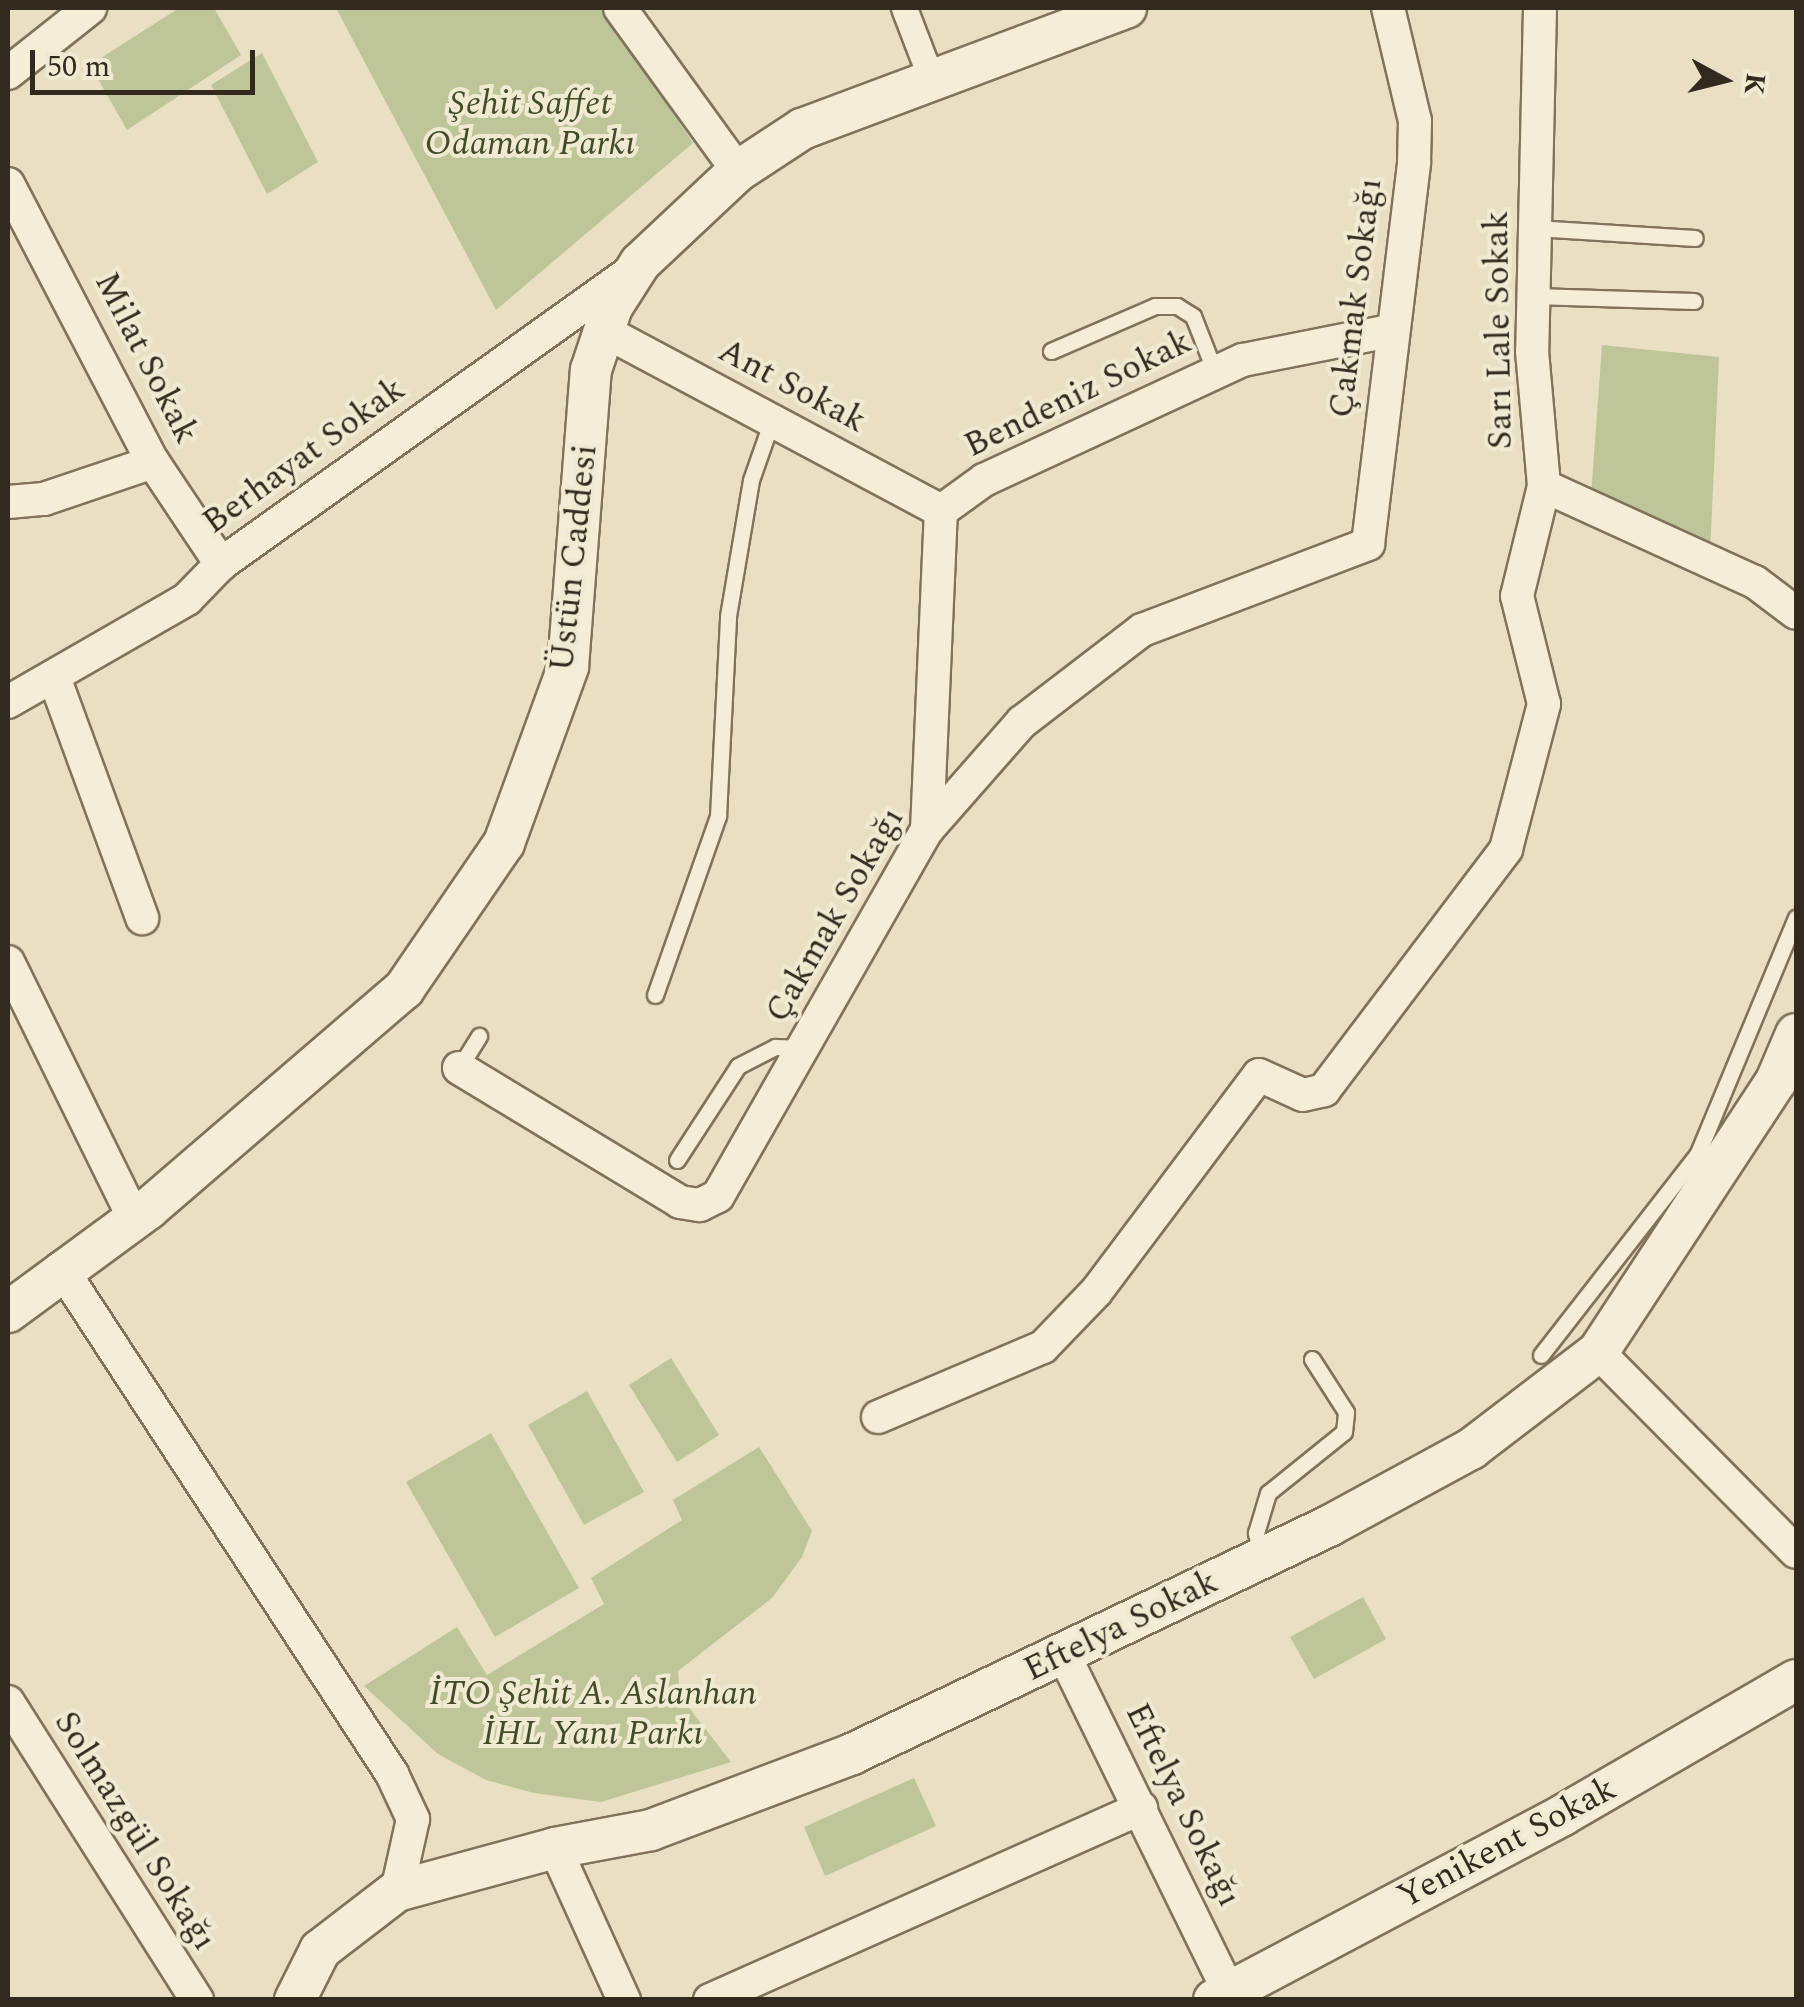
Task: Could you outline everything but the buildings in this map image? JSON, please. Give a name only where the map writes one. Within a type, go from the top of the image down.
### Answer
[{"type":"street","points":[[8,73],[90,8]]},
{"type":"street","points":[[620,8],[738,171]]},
{"type":"street","points":[[904,8],[932,80]]},
{"type":"street","name":"Üstün Caddesi","points":[[8,1312],[134,1218],[404,989],[504,843],[568,667],[592,370],[604,331],[640,263],[738,171],[802,129],[1126,8]]},
{"type":"street","name":"Çakmak Sokağı","points":[[459,1068],[680,1202],[700,1204],[718,1196],[927,830],[1022,722],[1142,630],[1368,544],[1414,121],[1388,8]]},
{"type":"street","name":"Sarı Lale Sokak","points":[[1540,8],[1534,296],[1544,486],[1755,582],[1796,613]]},
{"type":"street","name":"Milat Sokak","points":[[8,184],[153,462],[221,564]]},
{"type":"street","name":"Berhayat Sokak","points":[[8,702],[187,600],[221,564],[591,305],[640,263]]},
{"type":"street","name":"Bendeniz Sokak","points":[[941,512],[984,480],[1242,360],[1390,330]]},
{"type":"street","name":"Ant Sokak","points":[[604,331],[941,512]]},
{"type":"street","points":[[8,502],[44,499],[153,462]]},
{"type":"street","points":[[878,1418],[1044,1347],[1096,1292],[1259,1075],[1303,1095],[1324,1090],[1506,848],[1544,704],[1518,596],[1544,486]]},
{"type":"street","points":[[927,830],[941,512]]},
{"type":"street","points":[[54,677],[142,918]]},
{"type":"street","points":[[8,962],[134,1218]]},
{"type":"street","name":"Eftelya Sokak","points":[[293,1999],[320,1950],[396,1891],[554,1848],[651,1830],[852,1754],[1263,1558],[1471,1449],[1598,1352],[1776,1081],[1796,1034]]},
{"type":"street","points":[[62,1268],[392,1774],[413,1819],[396,1891]]},
{"type":"street","points":[[1598,1352],[1796,1552]]},
{"type":"street","name":"Eftelya Sokağı","points":[[1064,1655],[1140,1808],[1222,1996]]},
{"type":"street","name":"Yenikent Sokak","points":[[1222,1996],[1563,1814],[1796,1680]]},
{"type":"street","name":"Solmazgül Sokağı","points":[[8,1702],[197,2000]]},
{"type":"street","points":[[710,2000],[1140,1808]]},
{"type":"street","points":[[554,1848],[624,2000]]},
{"type":"lane","points":[[1535,228],[1695,238]]},
{"type":"lane","points":[[1534,296],[1694,301]]},
{"type":"lane","points":[[1051,351],[1155,306],[1178,306],[1193,316],[1215,372]]},
{"type":"lane","points":[[655,994],[718,816],[728,616],[751,480],[772,420]]},
{"type":"lane","points":[[1540,1355],[1698,1152],[1796,918]]},
{"type":"lane","points":[[459,1068],[479,1036]]},
{"type":"lane","points":[[678,1160],[738,1066],[775,1047],[804,1048]]},
{"type":"lane","points":[[1263,1558],[1256,1533],[1268,1492],[1344,1432],[1346,1412],[1312,1359]]},
{"type":"green space","points":[[179,8],[214,8],[241,55],[127,130],[90,65]]},
{"type":"green space","name":"Şehit Saffet Odaman Parkı","points":[[336,8],[603,8],[693,143],[496,310]]},
{"type":"green space","points":[[262,53],[318,162],[267,194],[211,85]]},
{"type":"green space","points":[[1602,345],[1719,357],[1710,554],[1591,496]]},
{"type":"green space","points":[[671,1358],[719,1435],[677,1462],[629,1385]]},
{"type":"green space","points":[[587,1391],[644,1492],[584,1525],[528,1425]]},
{"type":"green space","points":[[491,1433],[579,1588],[495,1637],[406,1482]]},
{"type":"green space","name":"İTO Şehit A. Aslanhan İHL Yanı Parkı","points":[[759,1447],[812,1531],[802,1557],[772,1598],[678,1671],[680,1696],[731,1762],[601,1802],[534,1793],[486,1780],[438,1754],[364,1686],[457,1627],[487,1675],[604,1604],[591,1578],[682,1520],[673,1500]]},
{"type":"green space","points":[[1363,1597],[1386,1639],[1314,1679],[1290,1637]]},
{"type":"green space","points":[[914,1778],[936,1826],[825,1876],[804,1827]]}]
